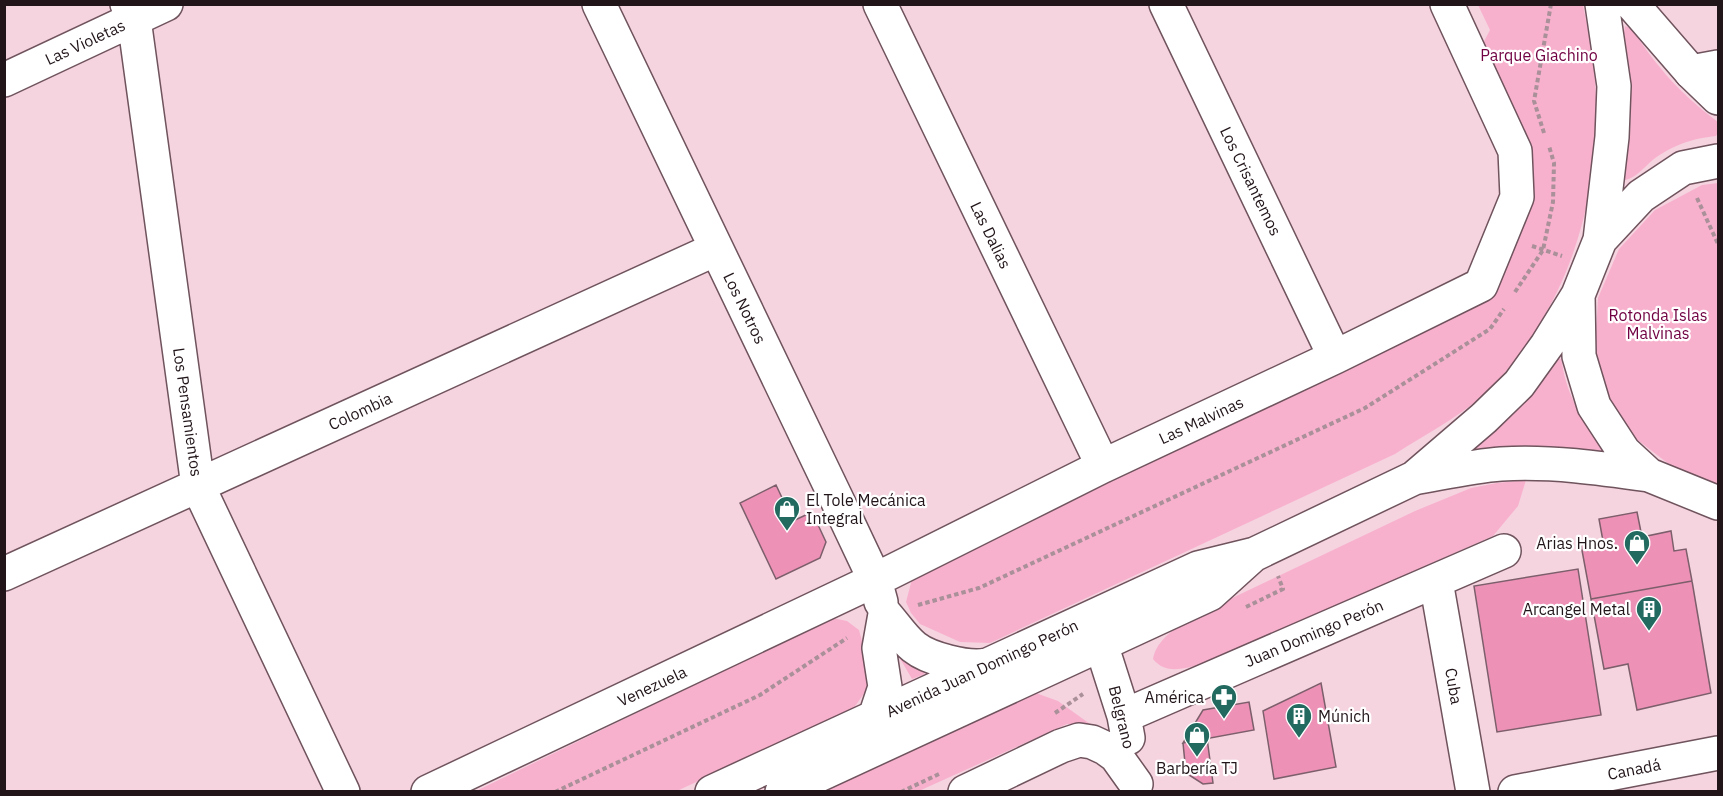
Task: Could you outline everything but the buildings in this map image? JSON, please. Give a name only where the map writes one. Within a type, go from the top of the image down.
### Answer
[{"type":"street","name":"Las Violetas","points":[[4,80],[130,12],[166,4]]},
{"type":"street","name":"Los Notros","points":[[598,4],[875,580],[885,614]]},
{"type":"street","name":"Las Dalias","points":[[880,4],[1103,466]]},
{"type":"street","name":"Los Crisantemos","points":[[1166,4],[1335,357]]},
{"type":"street","name":"Las Malvinas","points":[[875,580],[1103,466],[1335,357],[1481,285],[1517,197],[1515,151],[1446,4]]},
{"type":"street","points":[[1602,4],[1614,86],[1612,136],[1595,253],[1578,295],[1579,356],[1594,406],[1624,452],[1649,475],[1717,504]]},
{"type":"street","points":[[1632,4],[1705,70],[1719,98]]},
{"type":"street","name":"Los Pensamientos","points":[[130,12],[198,486],[343,792]]},
{"type":"street","points":[[1595,253],[1641,195],[1683,168],[1719,161]]},
{"type":"street","name":"Colombia","points":[[4,574],[716,249]]},
{"type":"street","name":"Avenida Juan Domingo Perón","points":[[712,792],[1198,568],[1255,554],[1414,478],[1484,418],[1519,384],[1578,295]]},
{"type":"street","name":"Avenida Juan Domingo Perón","points":[[1414,478],[1500,464],[1546,463],[1649,475]]},
{"type":"street","name":"Juan Domingo Perón","points":[[1124,716],[1504,551]]},
{"type":"street","name":"Avenida Juan Domingo Perón","points":[[782,792],[1210,594],[1255,554]]},
{"type":"street","name":"Venezuela","points":[[428,792],[875,580]]},
{"type":"street","name":"Cuba","points":[[1436,581],[1473,792]]},
{"type":"street","points":[[885,614],[914,647],[942,661],[980,666],[989,664]]},
{"type":"street","points":[[875,717],[885,687],[879,648],[885,614]]},
{"type":"street","name":"Belgrano","points":[[1101,644],[1124,716],[1136,788]]},
{"type":"street","points":[[965,792],[1061,746],[1079,740],[1092,742],[1116,756],[1136,788]]},
{"type":"street","name":"Canadá","points":[[1515,792],[1719,753]]},
{"type":"path","points":[[555,792],[760,695],[885,614],[979,588],[1365,408],[1490,329],[1543,250],[1552,202],[1554,163],[1534,101],[1551,4]]},
{"type":"path","points":[[1683,168],[1719,244]]},
{"type":"path","points":[[1502,237],[1543,250],[1595,253]]},
{"type":"green space","name":"Parque Giachino","points":[[1478,5],[1583,5],[1595,81],[1595,145],[1592,177],[1578,239],[1554,297],[1539,325],[1519,355],[1496,382],[1459,414],[1395,454],[990,643],[960,642],[920,624],[906,602],[912,579],[935,565],[1480,302],[1525,211],[1479,51],[1490,30]]},
{"type":"green space","points":[[1625,26],[1631,28],[1651,56],[1681,90],[1718,122],[1718,133],[1716,136],[1693,140],[1673,148],[1658,156],[1633,177],[1624,180],[1621,174],[1630,136],[1631,81]]},
{"type":"green space","name":"Rotonda Islas Malvinas","points":[[1718,183],[1718,484],[1674,468],[1635,438],[1608,398],[1595,351],[1598,298],[1619,249],[1655,210],[1702,185]]},
{"type":"green space","points":[[1557,359],[1561,359],[1564,375],[1577,409],[1605,449],[1605,456],[1471,451]]},
{"type":"green space","points":[[1526,480],[1518,506],[1493,536],[1200,665],[1169,669],[1153,659],[1161,642],[1184,621],[1415,511],[1471,488]]},
{"type":"green space","points":[[832,618],[847,621],[859,630],[870,671],[868,688],[853,709],[677,791],[474,792]]},
{"type":"green space","points":[[896,642],[925,674],[912,679],[895,650]]},
{"type":"green space","points":[[1033,692],[1058,701],[1111,739],[1078,724],[1067,724],[919,791],[813,792]]},
{"type":"place","name":"El Tole Mecánica Integral","points":[[787,532]]},
{"type":"place","name":"Arias Hnos.","points":[[1637,566]]},
{"type":"place","name":"Arcangel Metal","points":[[1649,632]]},
{"type":"place","name":"América","points":[[1224,720]]},
{"type":"place","name":"Múnich","points":[[1299,739]]},
{"type":"place","name":"Barbería TJ","points":[[1197,758]]}]
